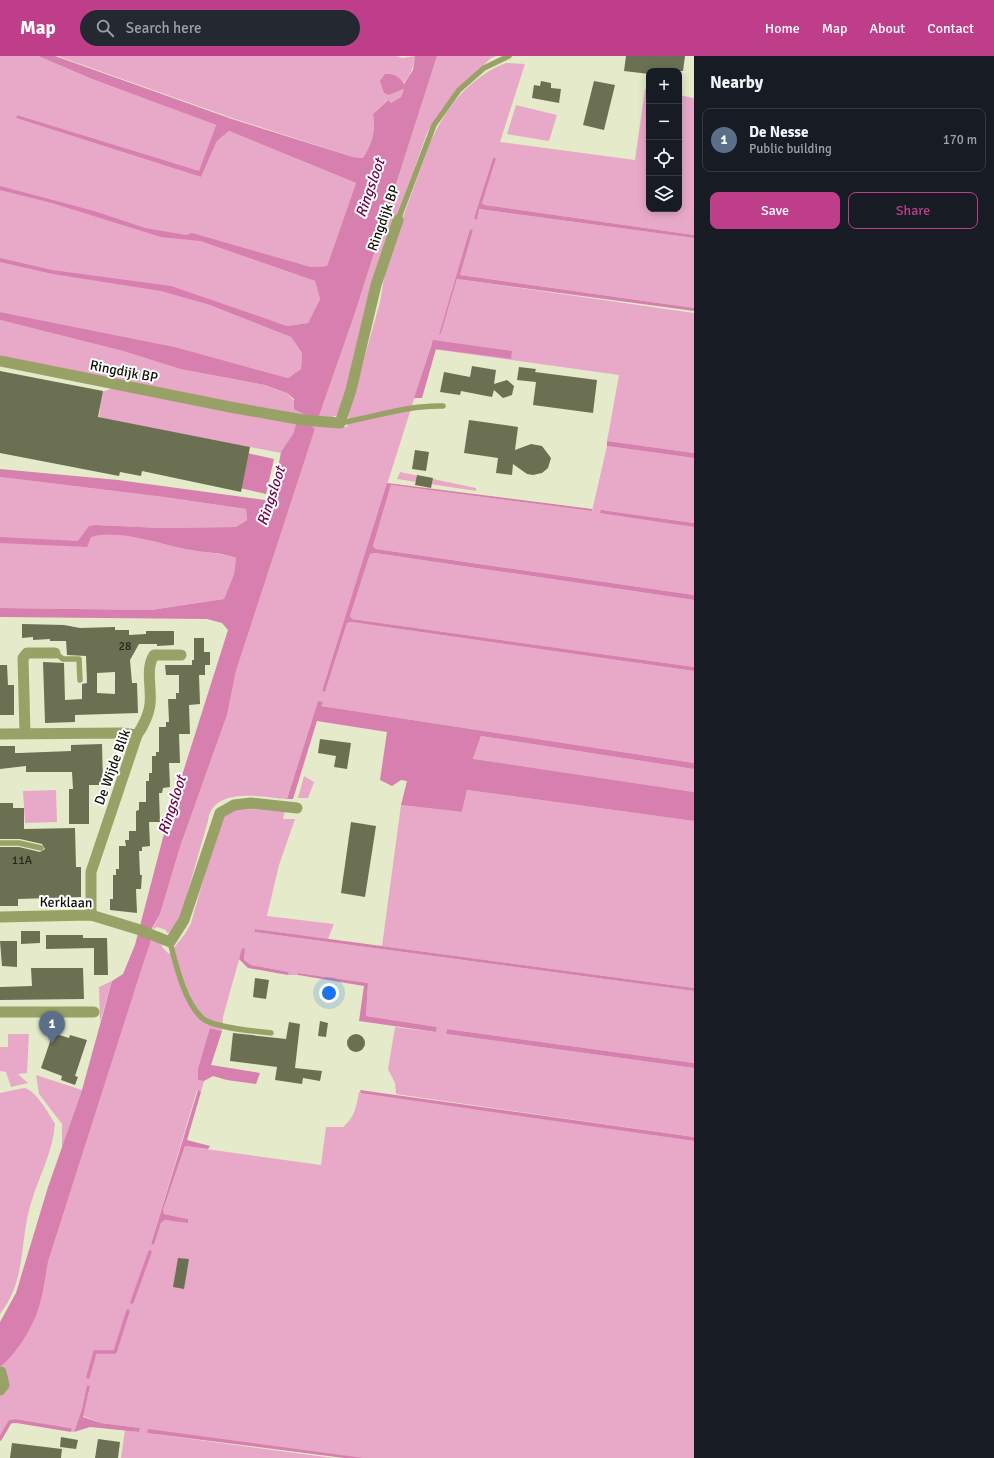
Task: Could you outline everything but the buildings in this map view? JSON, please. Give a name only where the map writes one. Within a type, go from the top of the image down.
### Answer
[{"type":"street","name":"Ringdijk BP","points":[[0,361],[175,397],[308,420],[340,423],[351,390],[376,285],[398,220]]},
{"type":"street","points":[[25,733],[23,658],[27,653],[55,653]]},
{"type":"street","name":"De Wijde Blik","points":[[91,915],[91,872],[137,735],[142,729],[150,705],[150,662],[154,655],[181,655]]},
{"type":"street","points":[[0,734],[121,733],[137,735]]},
{"type":"street","points":[[170,942],[184,920],[220,813],[234,804],[251,803],[298,808]]},
{"type":"street","name":"Kerklaan","points":[[0,917],[91,915],[137,929],[170,942]]},
{"type":"street","points":[[0,1012],[94,1012]]},
{"type":"street","points":[[0,1390],[4,1386],[1,1372]]},
{"type":"lane","name":"Ringdijk BP","points":[[398,220],[434,125],[459,90],[484,68],[509,56]]},
{"type":"lane","points":[[340,423],[372,417],[399,409],[422,406],[443,406]]},
{"type":"lane","points":[[55,653],[63,659],[79,659],[80,680]]},
{"type":"lane","points":[[0,843],[19,843],[41,848]]},
{"type":"lane","points":[[170,942],[180,977],[193,1004],[203,1018],[220,1025],[271,1033]]},
{"type":"shaded area","points":[[0,56],[38,56],[92,79],[216,125],[199,172],[17,115],[16,118],[201,177],[217,141],[229,131],[356,183],[327,266],[311,267],[193,234],[200,241],[315,281],[320,299],[308,323],[287,326],[207,300],[207,304],[291,337],[302,353],[301,369],[288,378],[175,347],[0,312]]},
{"type":"shaded area","points":[[396,56],[402,58],[415,56],[412,69],[407,79],[389,95],[404,89],[401,97],[391,103],[387,100],[373,114],[374,131],[369,147],[363,158],[353,157],[235,119],[60,57]]},
{"type":"shaded area","points":[[437,56],[496,56],[491,58],[456,93],[440,112],[427,133],[387,245],[338,415],[332,417],[319,416],[354,316]]},
{"type":"shaded area","points":[[506,63],[525,64],[500,142],[635,160],[646,89],[646,212],[682,212],[682,96],[694,98],[694,235],[485,205],[482,203],[495,158],[493,158],[474,218],[477,219],[478,209],[694,238],[694,308],[460,275],[473,230],[470,229],[441,333],[457,279],[694,313],[694,453],[607,441],[619,375],[432,349],[432,342],[322,691],[325,692],[347,623],[351,622],[694,671],[694,763],[321,706],[318,701],[287,799],[240,796],[228,798],[219,803],[212,810],[208,821],[179,922],[174,931],[167,933],[166,930],[157,927],[152,930],[160,914],[180,847],[227,715],[236,671],[315,429],[310,425],[347,427],[349,413],[380,302],[387,261],[430,143],[451,106],[470,86],[493,69]]},
{"type":"shaded area","points":[[516,105],[557,115],[549,141],[507,134]]},
{"type":"shaded area","points":[[0,320],[123,351],[180,369],[265,385],[287,393],[308,416],[0,361]]},
{"type":"shaded area","points":[[113,388],[296,424],[293,434],[281,453],[99,418],[102,392]]},
{"type":"shaded area","points":[[607,446],[694,458],[694,523],[601,510],[694,527],[694,595],[376,549],[373,546],[391,485],[592,511]]},
{"type":"shaded area","points":[[400,472],[476,488],[476,491],[397,479]]},
{"type":"shaded area","points":[[0,477],[164,497],[246,509],[247,520],[236,527],[160,528],[96,525],[190,550],[227,555],[236,558],[234,574],[224,599],[151,610],[0,608]]},
{"type":"shaded area","points":[[375,553],[694,600],[694,667],[352,619],[350,616],[370,554]]},
{"type":"shaded area","points":[[481,736],[694,769],[694,792],[473,760]]},
{"type":"shaded area","points":[[304,776],[314,782],[308,798],[298,798]]},
{"type":"shaded area","points":[[56,790],[57,822],[25,823],[23,791]]},
{"type":"shaded area","points":[[467,790],[694,821],[694,988],[382,946],[401,805],[462,812]]},
{"type":"shaded area","points":[[243,806],[285,810],[283,819],[295,819],[279,865],[267,916],[334,924],[328,939],[255,929],[254,932],[694,991],[694,1063],[447,1029],[446,1034],[694,1068],[694,1137],[396,1094],[395,1083],[388,1069],[395,1027],[436,1032],[437,1027],[366,1016],[368,983],[298,973],[298,975],[288,975],[289,972],[251,965],[244,960],[245,949],[242,949],[223,1017],[222,1031],[210,1028],[198,1079],[204,1081],[201,1092],[197,1090],[151,1244],[154,1245],[161,1223],[165,1220],[188,1222],[188,1219],[164,1214],[163,1210],[185,1146],[321,1165],[326,1127],[343,1127],[347,1123],[354,1111],[359,1092],[694,1141],[694,1458],[358,1458],[148,1430],[147,1433],[333,1458],[121,1458],[125,1430],[138,1432],[140,1428],[101,1423],[83,1416],[90,1386],[87,1385],[82,1409],[74,1432],[12,1421],[0,1441],[0,1393],[7,1386],[1,1366],[21,1342],[34,1318],[42,1292],[48,1262],[151,938],[160,941],[163,948],[169,954],[185,934],[191,923],[220,821],[226,814]]},
{"type":"shaded area","points":[[112,981],[100,1022],[99,987]]},
{"type":"shaded area","points":[[8,1034],[29,1034],[27,1073],[18,1074],[28,1083],[11,1087],[6,1072],[0,1071],[0,1047],[8,1047]]},
{"type":"shaded area","points":[[36,1075],[82,1090],[62,1148],[62,1124],[39,1094]]},
{"type":"shaded area","points":[[24,1088],[33,1093],[46,1109],[55,1124],[54,1134],[49,1154],[34,1193],[27,1218],[19,1274],[15,1288],[9,1301],[0,1314],[0,1093]]},
{"type":"water","name":"Ringsloot","points":[[38,56],[55,56],[232,119],[353,157],[363,158],[369,147],[374,131],[373,114],[388,100],[391,103],[401,97],[404,89],[389,95],[384,93],[380,81],[385,74],[392,74],[396,76],[404,84],[413,70],[415,56],[437,56],[354,316],[319,416],[310,425],[315,429],[236,671],[227,715],[180,847],[160,914],[151,930],[150,943],[48,1262],[43,1292],[38,1310],[22,1341],[12,1355],[0,1367],[0,1322],[16,1293],[48,1187],[82,1090],[112,981],[123,974],[135,945],[166,826],[228,630],[222,623],[207,619],[0,617],[0,608],[151,610],[224,599],[234,574],[236,558],[127,536],[102,535],[91,537],[87,547],[0,543],[0,537],[78,541],[89,526],[96,525],[160,528],[236,527],[247,520],[246,509],[164,497],[0,477],[0,469],[118,480],[272,501],[281,452],[293,434],[296,424],[307,416],[294,409],[294,399],[287,393],[265,385],[180,369],[123,351],[0,320],[0,312],[175,347],[288,378],[301,369],[302,353],[291,337],[207,304],[161,291],[53,274],[0,262],[0,258],[52,270],[171,286],[287,326],[308,323],[320,299],[315,281],[200,241],[161,237],[52,203],[0,190],[0,186],[94,211],[145,228],[186,235],[192,233],[311,267],[327,266],[356,183],[229,131],[217,141],[201,177],[16,118],[17,115],[199,171],[216,125],[92,79]]},
{"type":"water","points":[[493,158],[496,158],[482,203],[485,205],[694,235],[694,238],[479,209],[477,220],[474,218]]},
{"type":"water","points":[[470,229],[473,230],[460,275],[694,308],[694,311],[457,279],[441,333],[439,335]]},
{"type":"water","points":[[433,340],[512,351],[511,359],[436,349],[422,398],[414,398]]},
{"type":"water","points":[[607,441],[694,453],[694,458],[607,446]]},
{"type":"water","points":[[247,453],[274,459],[266,494],[240,488]]},
{"type":"water","points":[[387,483],[592,509],[592,511],[391,485],[373,546],[376,549],[694,595],[694,600],[375,553],[370,554],[350,616],[352,619],[694,667],[694,671],[351,622],[347,623],[325,692],[322,691]]},
{"type":"water","points":[[601,510],[694,523],[694,527],[600,513]]},
{"type":"water","points":[[318,701],[323,702],[321,706],[694,763],[694,769],[481,736],[473,759],[694,792],[694,821],[467,790],[462,812],[401,805],[407,781],[401,780],[392,786],[380,780],[387,732],[317,721],[293,799],[287,799]]},
{"type":"water","points":[[255,929],[694,988],[694,991],[254,932]]},
{"type":"water","points":[[242,948],[245,949],[244,960],[251,965],[289,972],[288,975],[248,968],[239,959]]},
{"type":"water","points":[[298,973],[368,983],[366,1016],[437,1027],[436,1032],[359,1021],[364,986],[298,975]]},
{"type":"water","points":[[210,1028],[222,1031],[211,1065],[260,1073],[256,1084],[227,1080],[213,1076],[204,1081],[198,1080],[198,1069]]},
{"type":"water","points":[[447,1029],[694,1063],[694,1068],[446,1034]]},
{"type":"water","points":[[198,1090],[201,1092],[187,1140],[210,1146],[208,1149],[185,1146],[163,1210],[164,1214],[188,1219],[188,1223],[165,1220],[161,1223],[154,1245],[151,1244]]},
{"type":"water","points":[[360,1090],[694,1137],[694,1141],[361,1093]]},
{"type":"water","points":[[87,1385],[90,1386],[83,1417],[101,1423],[140,1428],[139,1432],[90,1427],[74,1432],[82,1409]]},
{"type":"water","points":[[148,1429],[363,1458],[344,1458],[147,1433]]},
{"type":"waterway","points":[[132,1302],[150,1252]]},
{"type":"waterway","points":[[88,1377],[95,1352],[115,1352],[128,1311]]},
{"type":"waterway","points":[[0,1439],[10,1422],[15,1421],[70,1430]]},
{"type":"place","name":"De Nesse","points":[[52,1044]]}]
